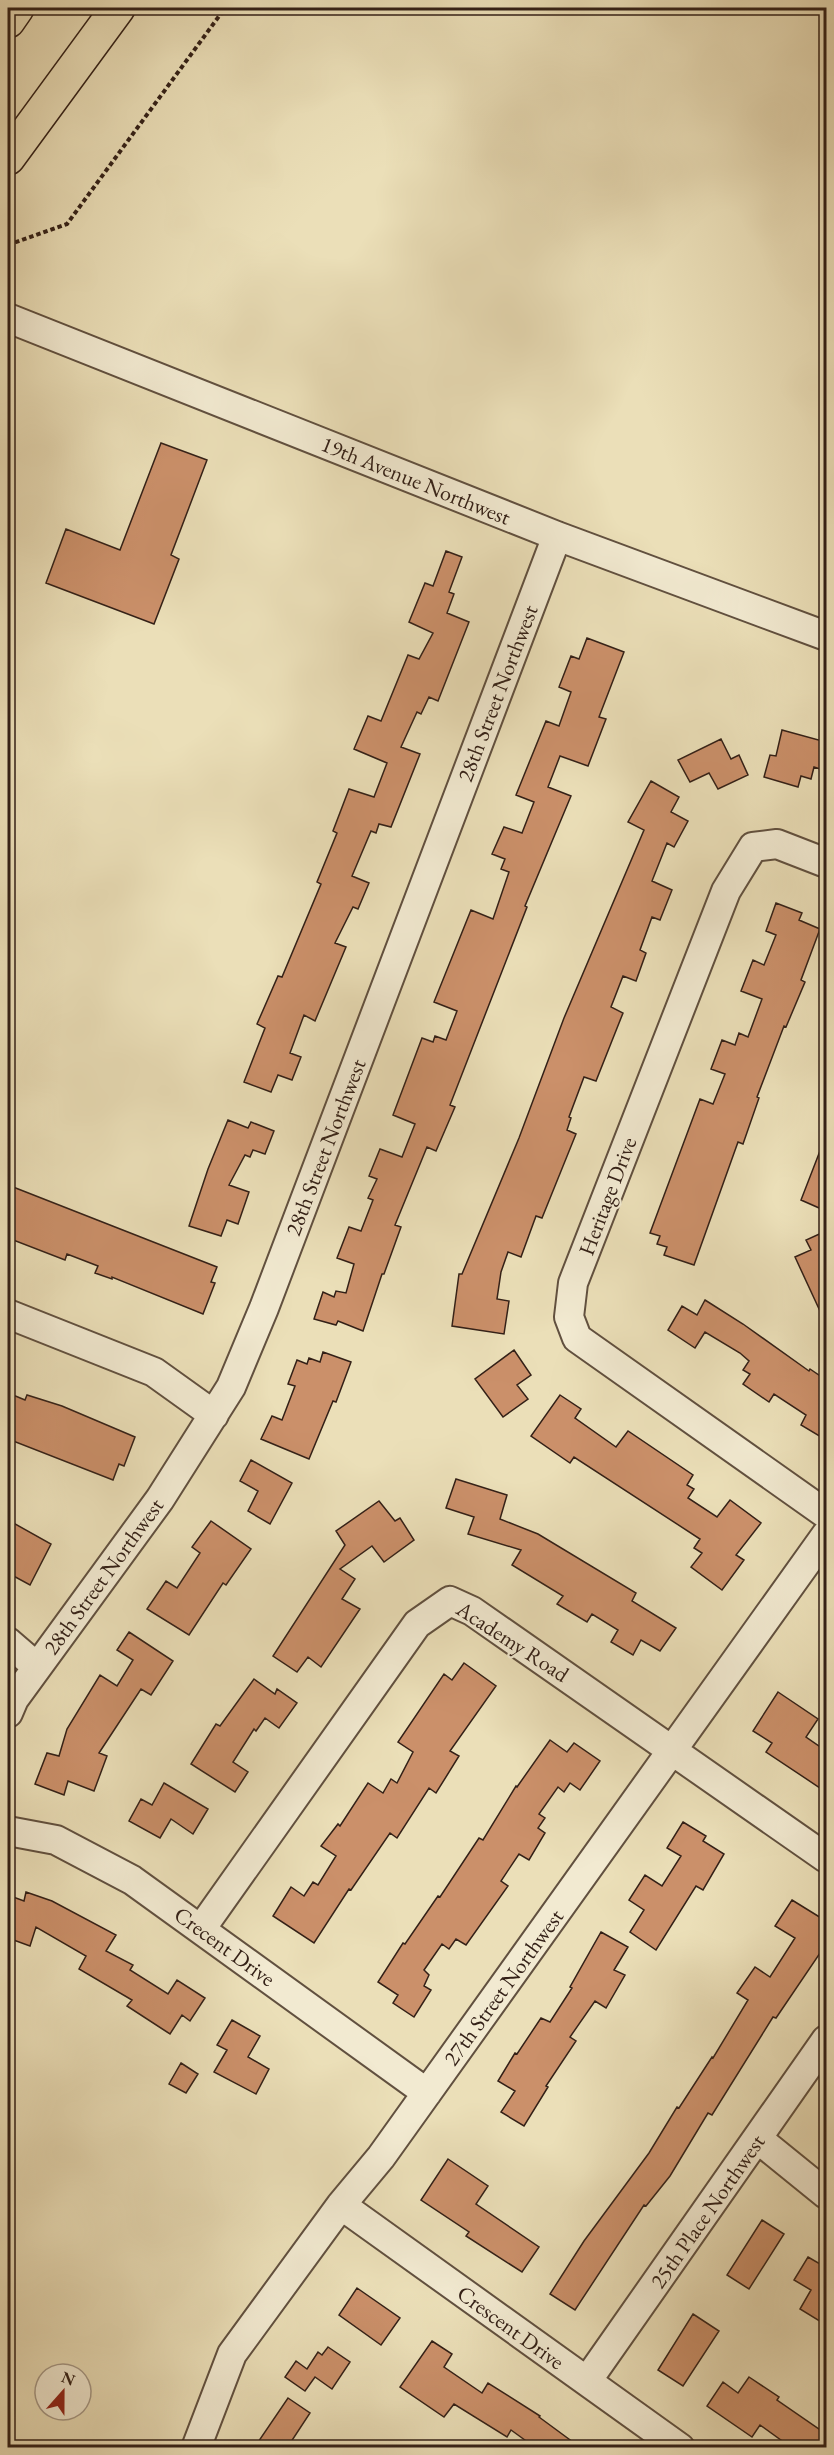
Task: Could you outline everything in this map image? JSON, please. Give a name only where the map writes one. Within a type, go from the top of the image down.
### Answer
[{"type":"highway","points":[[8,21],[17,8]]},
{"type":"highway","points":[[8,158],[118,8]]},
{"type":"street","name":"19th Avenue Northwest","points":[[8,318],[557,536],[826,636]]},
{"type":"street","name":"28th Street Northwest","points":[[8,1713],[14,1699],[160,1499],[231,1387],[264,1308],[557,536]]},
{"type":"street","name":"Heritage Drive","points":[[826,863],[777,843],[753,847],[726,891],[573,1283],[569,1317],[577,1338],[826,1514]]},
{"type":"street","points":[[8,1314],[154,1372],[214,1415]]},
{"type":"street","name":"27th Street Northwest","points":[[196,2448],[232,2354],[341,2205],[381,2157],[826,1535]]},
{"type":"street","name":"Academy Road","points":[[201,1929],[417,1624],[450,1601],[472,1611],[674,1749],[826,1858]]},
{"type":"street","points":[[8,1642],[37,1667]]},
{"type":"street","name":"Crecent Drive","points":[[8,1831],[56,1840],[132,1880],[427,2093]]},
{"type":"street","name":"25th Place Northwest","points":[[587,2381],[826,2040]]},
{"type":"street","points":[[758,2139],[826,2194]]},
{"type":"street","name":"Crescent Drive","points":[[341,2205],[680,2448]]},
{"type":"path","points":[[8,245],[66,224],[225,8]]},
{"type":"building","points":[[161,443],[207,460],[171,555],[179,559],[154,624],[46,583],[66,529],[120,550]]},
{"type":"building","points":[[446,551],[462,557],[449,592],[454,594],[447,613],[469,622],[438,701],[429,697],[421,714],[417,712],[401,747],[420,754],[391,827],[379,824],[376,833],[371,831],[352,876],[369,883],[358,909],[353,907],[335,943],[346,947],[315,1021],[304,1015],[290,1053],[301,1057],[292,1080],[278,1075],[271,1092],[244,1082],[265,1028],[257,1024],[278,976],[282,977],[321,884],[317,882],[337,833],[333,831],[349,789],[374,797],[387,763],[354,749],[368,716],[381,721],[408,655],[419,659],[433,633],[409,622],[425,583],[433,586]]},
{"type":"building","points":[[587,638],[624,652],[599,717],[606,719],[588,766],[560,756],[548,787],[571,796],[525,906],[527,907],[450,1105],[455,1107],[436,1151],[427,1147],[395,1225],[401,1227],[363,1331],[338,1321],[336,1325],[314,1319],[323,1292],[334,1297],[336,1291],[346,1293],[354,1264],[337,1258],[349,1227],[361,1231],[373,1200],[368,1198],[377,1179],[369,1176],[380,1149],[402,1157],[415,1124],[393,1115],[422,1038],[433,1042],[435,1036],[446,1040],[457,1011],[434,1002],[471,910],[493,919],[509,872],[501,869],[505,859],[492,854],[504,827],[522,833],[534,802],[516,795],[546,721],[559,726],[571,692],[559,687],[571,656],[579,659]]},
{"type":"building","points":[[782,730],[826,742],[826,771],[814,767],[811,779],[801,776],[798,787],[764,777],[770,755],[776,756]]},
{"type":"building","points":[[721,739],[731,759],[739,755],[748,775],[718,789],[709,773],[690,782],[678,760]]},
{"type":"building","points":[[651,781],[679,797],[671,812],[688,821],[674,847],[667,843],[652,881],[672,890],[660,920],[652,917],[640,950],[646,953],[636,981],[623,976],[611,1007],[623,1013],[596,1081],[584,1077],[569,1117],[571,1118],[567,1130],[576,1134],[542,1218],[536,1216],[521,1257],[508,1252],[501,1272],[497,1299],[509,1301],[504,1334],[452,1326],[459,1274],[462,1274],[519,1138],[564,1018],[644,830],[628,822]]},
{"type":"building","points":[[776,903],[802,913],[799,920],[820,929],[801,980],[805,982],[786,1027],[784,1026],[757,1097],[759,1098],[743,1144],[738,1142],[694,1265],[664,1255],[667,1247],[657,1244],[660,1236],[650,1233],[700,1099],[713,1104],[725,1074],[711,1069],[722,1040],[735,1045],[739,1033],[748,1037],[762,999],[741,991],[753,960],[764,965],[776,935],[766,931]]},
{"type":"building","points":[[228,1120],[248,1128],[251,1122],[274,1131],[265,1154],[253,1150],[250,1157],[245,1155],[229,1185],[249,1192],[238,1224],[227,1220],[221,1236],[189,1226],[208,1169]]},
{"type":"building","points":[[826,1138],[826,1211],[801,1200]]},
{"type":"building","points":[[8,1185],[217,1267],[211,1282],[215,1283],[203,1314],[112,1277],[112,1279],[95,1273],[98,1266],[67,1254],[65,1260],[8,1238]]},
{"type":"building","points":[[826,1231],[826,1324],[795,1257],[811,1250],[806,1240]]},
{"type":"building","points":[[705,1300],[809,1371],[810,1369],[826,1380],[826,1440],[801,1425],[806,1415],[774,1394],[769,1402],[743,1384],[750,1374],[743,1370],[749,1361],[740,1353],[705,1332],[695,1348],[668,1330],[682,1306],[697,1315]]},
{"type":"building","points":[[514,1350],[531,1375],[517,1385],[528,1399],[503,1417],[475,1379]]},
{"type":"building","points":[[323,1352],[351,1362],[336,1402],[333,1401],[309,1459],[261,1439],[272,1416],[282,1420],[295,1386],[288,1384],[297,1360],[307,1364],[309,1358],[320,1362]]},
{"type":"building","points":[[13,1395],[25,1400],[27,1395],[62,1406],[135,1437],[124,1466],[119,1464],[113,1480],[8,1439],[8,1397],[12,1399]]},
{"type":"building","points":[[560,1395],[581,1409],[575,1418],[616,1447],[628,1431],[693,1475],[687,1485],[694,1489],[688,1498],[717,1517],[730,1500],[761,1523],[736,1555],[744,1560],[722,1590],[691,1567],[702,1553],[694,1548],[700,1539],[574,1457],[570,1463],[531,1436]]},
{"type":"building","points":[[251,1460],[292,1483],[270,1524],[248,1511],[258,1491],[240,1481]]},
{"type":"building","points":[[456,1479],[507,1495],[500,1519],[538,1534],[636,1593],[632,1601],[676,1628],[660,1651],[641,1640],[633,1655],[611,1642],[618,1630],[592,1614],[587,1622],[557,1604],[563,1596],[512,1565],[521,1550],[468,1534],[474,1517],[446,1508]]},
{"type":"building","points":[[379,1501],[395,1521],[400,1518],[414,1540],[384,1562],[372,1546],[340,1569],[355,1579],[342,1599],[360,1609],[321,1667],[308,1657],[297,1672],[273,1656],[345,1545],[336,1531]]},
{"type":"building","points":[[8,1520],[51,1544],[30,1585],[8,1573]]},
{"type":"building","points":[[211,1521],[251,1549],[226,1585],[223,1583],[189,1635],[147,1609],[166,1581],[177,1588],[200,1553],[192,1547]]},
{"type":"building","points":[[129,1632],[173,1661],[151,1695],[141,1689],[99,1753],[107,1756],[94,1791],[68,1781],[64,1795],[35,1784],[47,1753],[59,1756],[67,1729],[100,1675],[117,1686],[133,1660],[117,1650]]},
{"type":"building","points":[[464,1663],[496,1686],[450,1751],[459,1756],[436,1793],[429,1788],[397,1838],[390,1833],[351,1890],[349,1889],[314,1943],[273,1916],[291,1887],[304,1896],[313,1882],[318,1885],[336,1856],[321,1846],[338,1824],[340,1826],[368,1783],[383,1793],[391,1779],[397,1783],[413,1752],[398,1742],[444,1674],[452,1680]]},
{"type":"building","points":[[254,1679],[275,1694],[277,1689],[297,1703],[279,1728],[265,1718],[256,1731],[254,1729],[233,1762],[248,1772],[235,1792],[191,1764],[216,1724],[220,1726]]},
{"type":"building","points":[[778,1692],[818,1719],[806,1737],[826,1751],[826,1792],[766,1752],[772,1743],[753,1731]]},
{"type":"building","points":[[550,1740],[567,1752],[574,1743],[600,1761],[580,1790],[570,1783],[564,1792],[558,1787],[539,1814],[545,1818],[538,1828],[545,1833],[529,1860],[519,1854],[501,1881],[508,1886],[466,1945],[456,1939],[449,1949],[442,1944],[424,1970],[429,1975],[424,1986],[431,1990],[414,2017],[393,2003],[398,1995],[378,1982],[403,1943],[405,1944],[438,1896],[440,1897],[479,1838],[483,1840],[516,1786]]},
{"type":"building","points":[[164,1783],[208,1809],[193,1834],[171,1819],[160,1838],[129,1821],[141,1799],[152,1805]]},
{"type":"building","points":[[683,1822],[706,1836],[703,1841],[724,1854],[703,1890],[696,1886],[656,1950],[630,1932],[644,1910],[629,1900],[645,1875],[662,1886],[681,1856],[667,1848]]},
{"type":"building","points":[[26,1892],[52,1901],[116,1935],[106,1951],[133,1965],[130,1970],[168,1994],[177,1980],[205,1998],[190,2021],[182,2015],[170,2034],[127,2006],[132,2000],[79,1969],[86,1956],[36,1927],[30,1946],[8,1938],[8,1895],[24,1901]]},
{"type":"building","points":[[792,1900],[826,1921],[826,1958],[820,1953],[776,2018],[773,2017],[712,2115],[708,2113],[670,2176],[646,2206],[644,2205],[575,2310],[550,2294],[584,2241],[649,2153],[677,2107],[679,2108],[713,2058],[748,2000],[737,1993],[755,1967],[770,1977],[795,1938],[775,1926]]},
{"type":"building","points":[[601,1932],[628,1947],[614,1970],[625,1975],[606,2008],[595,2001],[570,2037],[576,2041],[546,2086],[548,2087],[524,2126],[501,2112],[515,2091],[498,2081],[541,2018],[550,2022],[572,1988],[570,1987]]},
{"type":"building","points":[[232,2020],[260,2036],[248,2057],[269,2069],[256,2094],[214,2072],[227,2050],[217,2045]]},
{"type":"building","points":[[181,2063],[198,2074],[186,2093],[169,2084]]},
{"type":"building","points":[[448,2159],[488,2186],[476,2204],[539,2247],[522,2272],[466,2236],[469,2232],[421,2200]]},
{"type":"building","points":[[762,2220],[784,2234],[749,2289],[727,2275]]},
{"type":"building","points":[[808,2257],[825,2267],[826,2264],[826,2325],[800,2309],[811,2290],[794,2280]]},
{"type":"building","points":[[357,2288],[400,2318],[381,2345],[339,2315]]},
{"type":"building","points":[[693,2314],[719,2331],[683,2386],[658,2370]]},
{"type":"building","points":[[432,2341],[452,2354],[444,2367],[482,2393],[488,2383],[540,2416],[581,2448],[536,2448],[511,2430],[507,2437],[454,2404],[444,2417],[400,2387]]},
{"type":"building","points":[[328,2347],[350,2362],[332,2389],[315,2377],[305,2391],[285,2377],[296,2361],[307,2369],[318,2352],[322,2355]]},
{"type":"building","points":[[749,2377],[779,2397],[777,2400],[826,2434],[826,2448],[792,2448],[760,2425],[752,2437],[707,2406],[723,2382],[738,2393]]},
{"type":"building","points":[[288,2398],[310,2413],[287,2448],[254,2448]]}]
